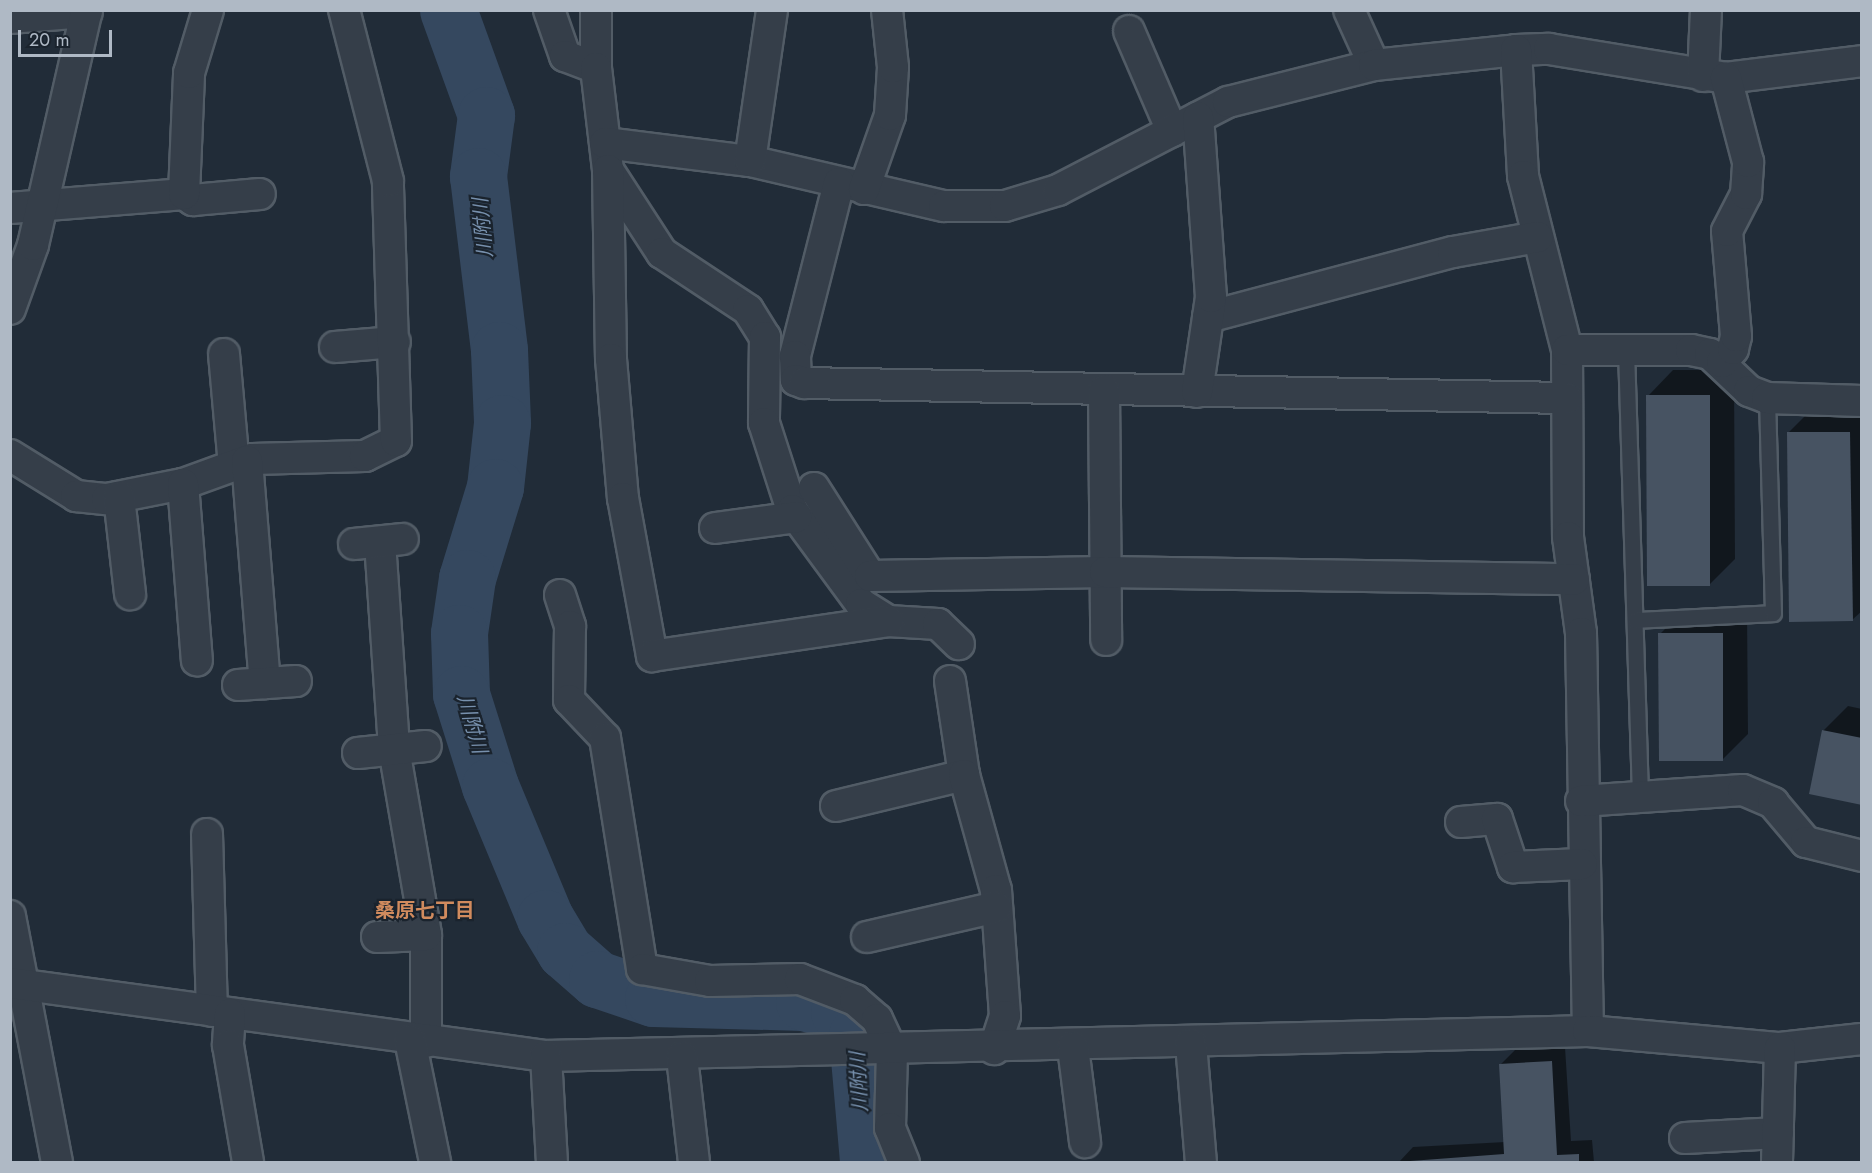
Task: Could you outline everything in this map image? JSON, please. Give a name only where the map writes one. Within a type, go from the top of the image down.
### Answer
[{"type":"street","points":[[184,194],[189,73],[208,10]]},
{"type":"street","points":[[10,455],[76,496],[119,497],[183,484],[240,463],[365,456],[396,441],[395,342],[388,181],[344,10]]},
{"type":"street","points":[[549,10],[565,56],[596,68]]},
{"type":"street","points":[[596,10],[596,68],[606,157],[611,359],[623,498],[652,656],[888,621],[938,624],[959,644]]},
{"type":"street","points":[[750,161],[772,10]]},
{"type":"street","points":[[887,10],[893,68],[890,115],[852,186],[795,356],[796,380],[816,385],[1567,398]]},
{"type":"street","points":[[1349,10],[1374,66]]},
{"type":"street","points":[[1706,10],[1715,77],[1748,162],[1746,194],[1727,231],[1736,336],[1733,349],[1722,362]]},
{"type":"street","points":[[10,18],[87,11],[42,207],[10,309]]},
{"type":"street","points":[[1129,31],[1172,131]]},
{"type":"street","points":[[606,157],[750,161],[944,206],[1005,206],[1058,190],[1228,102],[1374,66],[1516,50],[1549,49],[1715,77],[1862,60]]},
{"type":"street","points":[[1516,50],[1523,176],[1567,350],[1568,537],[1581,633],[1582,864],[1588,1031]]},
{"type":"street","points":[[1197,392],[1208,316],[1198,117]]},
{"type":"street","points":[[606,157],[662,254],[748,310],[765,337],[764,423],[796,516],[861,603],[888,621]]},
{"type":"street","points":[[10,208],[184,194],[193,200],[260,194]]},
{"type":"street","points":[[1208,316],[1453,252],[1538,237]]},
{"type":"street","points":[[335,347],[395,342]]},
{"type":"street","points":[[1567,350],[1691,350],[1722,362],[1749,391],[1767,398],[1862,401]]},
{"type":"street","points":[[224,354],[240,463],[251,684],[296,681]]},
{"type":"street","points":[[1104,390],[1106,640]]},
{"type":"street","points":[[183,484],[197,660]]},
{"type":"street","points":[[814,488],[870,576],[1105,572],[1574,579]]},
{"type":"street","points":[[119,497],[130,594]]},
{"type":"street","points":[[715,528],[796,516]]},
{"type":"street","points":[[379,542],[394,749],[426,934],[418,1040],[435,1162]]},
{"type":"street","points":[[560,595],[570,626],[569,700],[605,738],[642,969],[710,981],[800,979],[831,987],[877,1019],[892,1051],[890,1128],[904,1162]]},
{"type":"street","points":[[950,681],[964,775],[997,907],[1005,1016],[994,1049]]},
{"type":"street","points":[[358,753],[426,746]]},
{"type":"street","points":[[836,806],[964,775]]},
{"type":"street","points":[[1581,801],[1743,790],[1773,802],[1806,842],[1862,856]]},
{"type":"street","points":[[1461,822],[1497,819],[1513,867],[1582,864]]},
{"type":"street","points":[[207,834],[221,1012],[248,1162]]},
{"type":"street","points":[[867,937],[997,907]]},
{"type":"street","points":[[10,916],[17,984],[57,1162]]},
{"type":"street","points":[[377,937],[426,934]]},
{"type":"street","points":[[17,984],[546,1056],[682,1057],[1588,1031],[1780,1048],[1862,1039]]},
{"type":"street","points":[[1191,1044],[1201,1162]]},
{"type":"street","points":[[1073,1047],[1085,1142]]},
{"type":"street","points":[[1777,1162],[1780,1048]]},
{"type":"street","points":[[546,1056],[552,1162]]},
{"type":"street","points":[[682,1057],[694,1162]]},
{"type":"street","points":[[1685,1138],[1778,1133]]},
{"type":"lane","points":[[1626,350],[1640,797]]},
{"type":"lane","points":[[1635,620],[1773,613],[1767,398]]},
{"type":"building","points":[[1646,395],[1710,395],[1710,586],[1647,586]]},
{"type":"building","points":[[1787,432],[1850,432],[1853,621],[1789,622]]},
{"type":"building","points":[[1658,633],[1723,633],[1723,761],[1659,761]]},
{"type":"building","points":[[1822,730],[1862,738],[1862,805],[1809,794]]},
{"type":"building","points":[[1552,1061],[1557,1155],[1579,1154],[1579,1162],[1397,1162],[1504,1154],[1499,1064]]},
{"type":"waterway","name":"川附川","points":[[448,10],[486,115],[478,176],[499,350],[502,423],[495,487],[467,578],[459,633],[461,694],[490,786],[545,918],[565,951],[597,979],[653,998],[804,1002],[839,1012],[857,1035],[868,1162]]},
{"type":"district","name":"桑原七丁目","points":[[425,910]]}]
